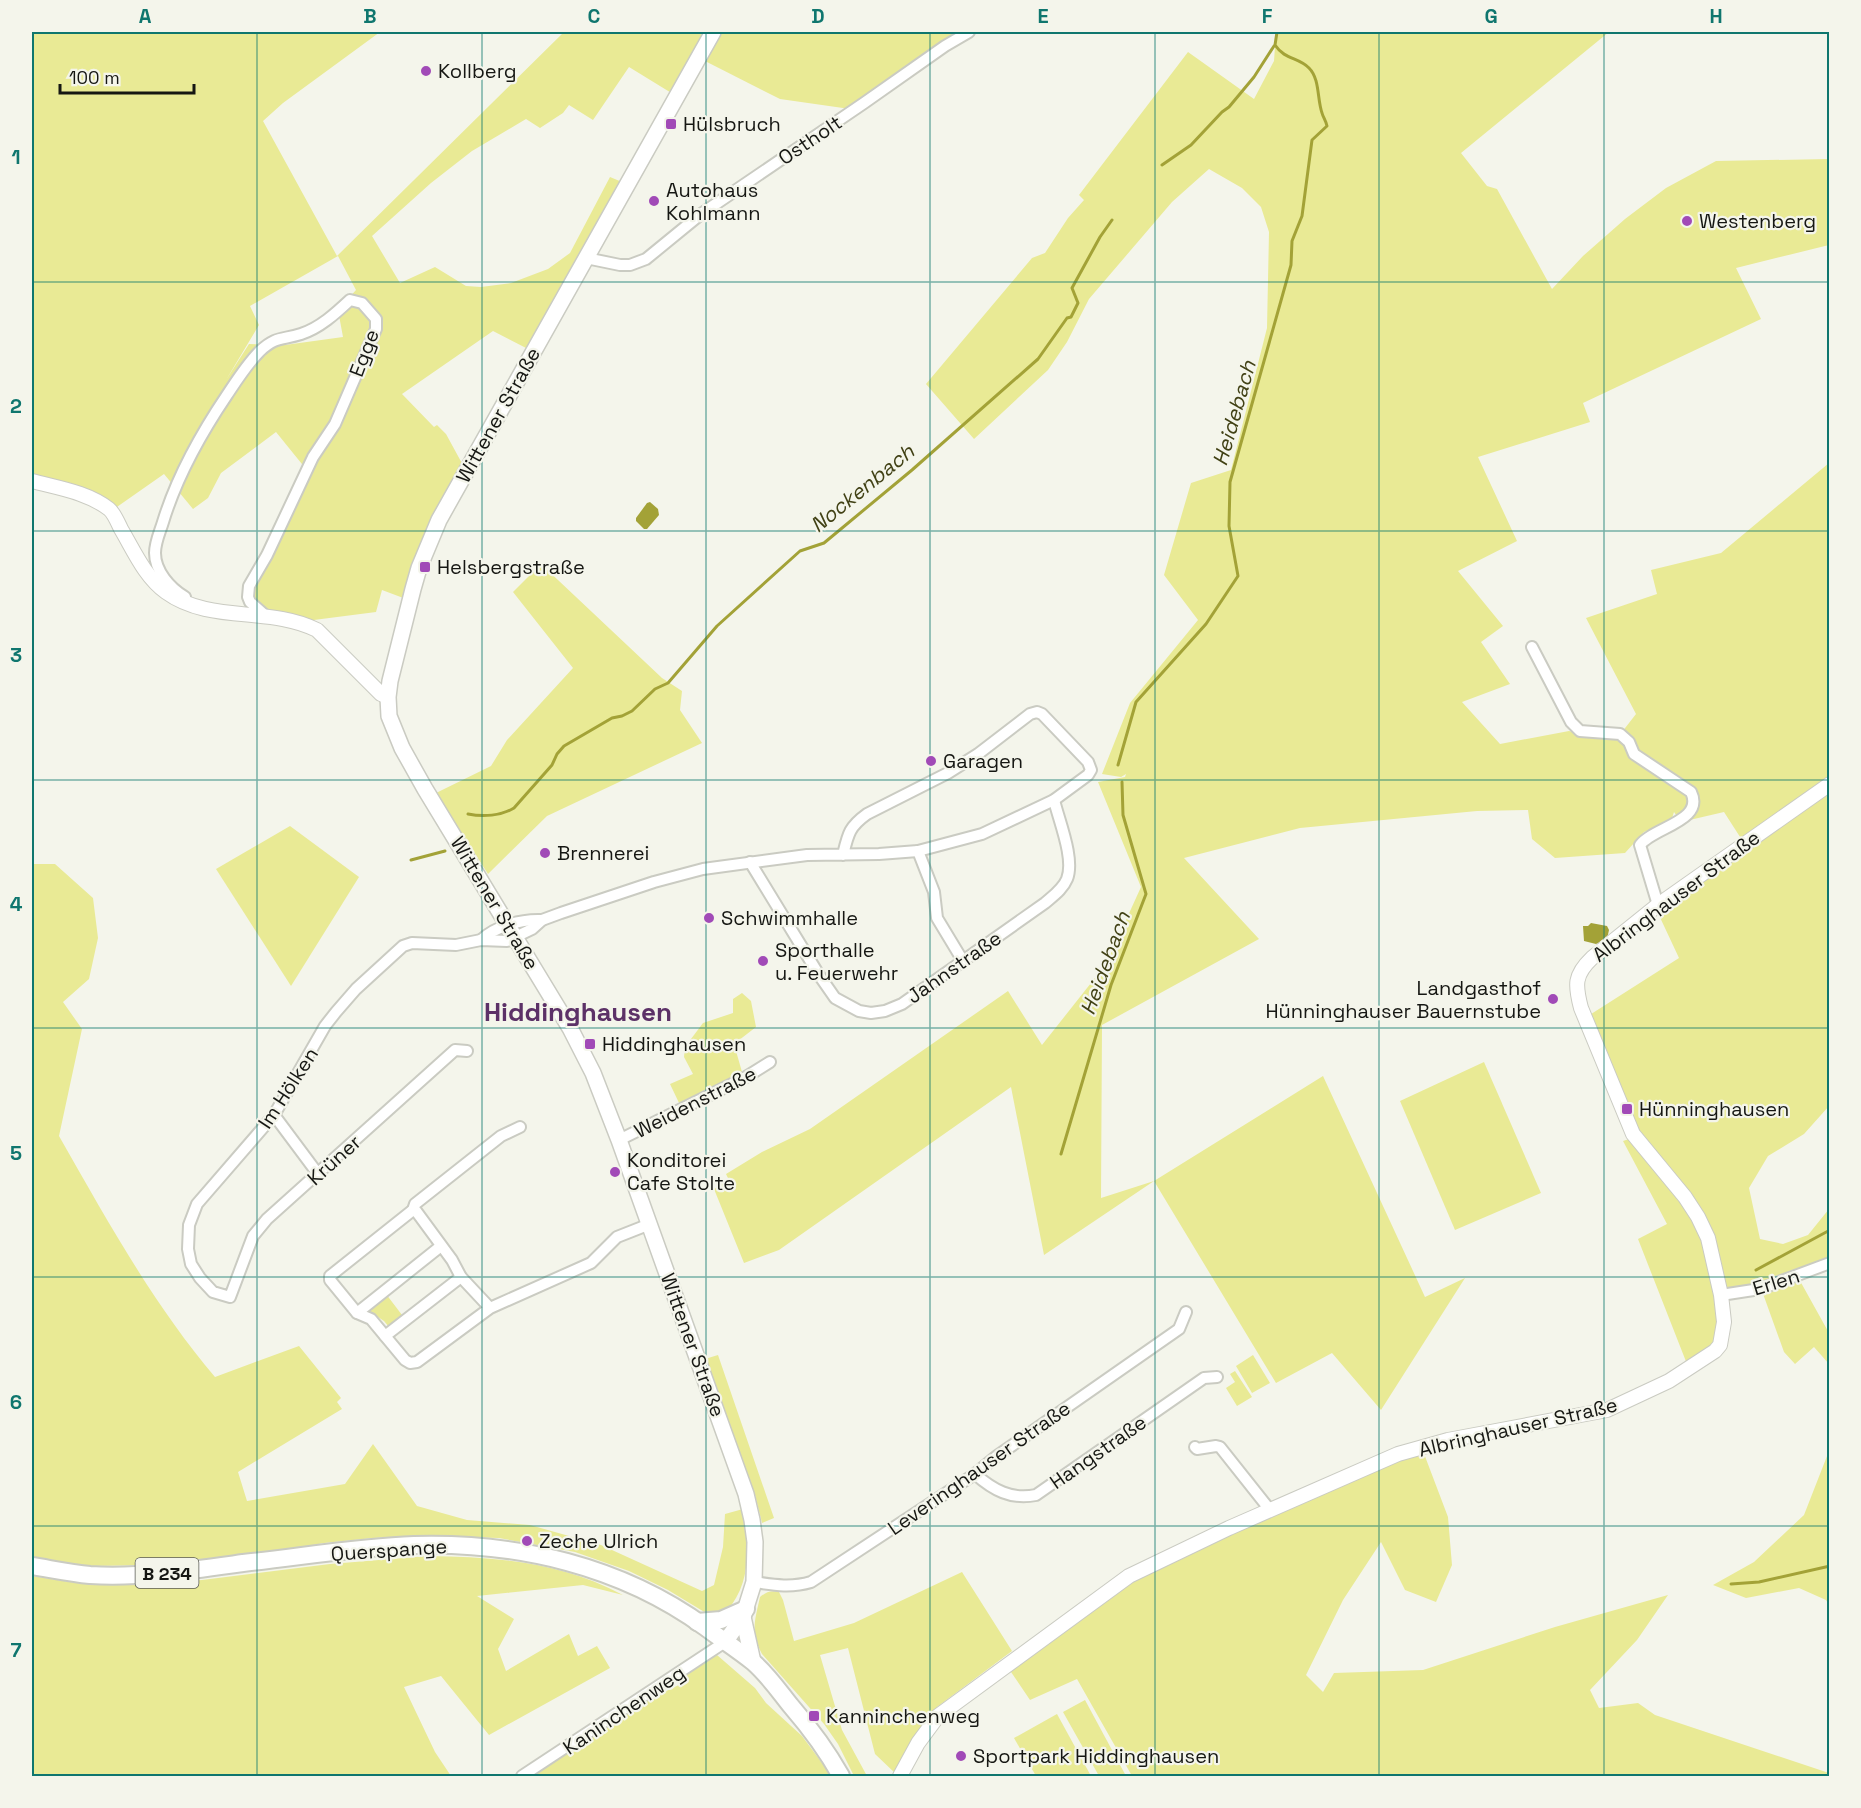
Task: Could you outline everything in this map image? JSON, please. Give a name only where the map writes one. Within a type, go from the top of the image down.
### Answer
[{"type":"main road","name":"Wittener Straße","points":[[713,32],[440,520],[419,568],[388,697],[392,726],[402,748],[593,1072],[650,1224],[746,1494],[755,1542],[754,1582],[745,1613],[725,1642]]},
{"type":"main road","name":"Querspange","points":[[32,1566],[90,1575],[158,1574],[360,1549],[414,1545],[488,1547],[570,1561],[628,1582],[652,1594],[725,1642]]},
{"type":"main road","points":[[697,1622],[721,1620],[745,1613],[753,1662]]},
{"type":"main road","name":"B 234","points":[[725,1642],[753,1662],[773,1683],[823,1746],[841,1776]]},
{"type":"street","name":"Ostholt","points":[[586,258],[630,265],[646,258],[701,214],[945,46],[969,32]]},
{"type":"street","name":"Egge","points":[[200,607],[176,591],[165,579],[155,555],[159,532],[182,470],[208,423],[259,352],[273,340],[303,334],[334,315],[350,300],[362,303],[376,319],[376,329],[334,424],[313,457],[272,545],[249,586],[250,602],[267,617]]},
{"type":"street","points":[[32,481],[81,494],[111,510],[145,570],[166,592],[214,611],[292,619],[317,630],[381,694],[388,697]]},
{"type":"street","points":[[1532,647],[1570,722],[1580,731],[1620,734],[1629,742],[1634,754],[1691,792],[1695,800],[1692,810],[1681,820],[1645,839],[1640,845],[1658,905]]},
{"type":"street","name":"Im Hölken","points":[[230,1297],[213,1292],[191,1264],[188,1249],[189,1225],[197,1204],[274,1116],[326,1026],[356,989],[398,950],[412,943],[456,945],[481,940],[489,932],[512,932],[528,919],[542,920],[654,882],[703,869],[807,855],[843,855],[918,851],[982,834],[1054,800],[1088,775],[1091,770],[1088,762],[1042,714],[1037,712],[1030,714],[978,754],[948,773],[855,822],[849,830],[843,855]]},
{"type":"street","name":"Albringhauser Straße","points":[[900,1776],[918,1743],[938,1716],[1129,1576],[1270,1510],[1398,1455],[1448,1440],[1607,1410],[1669,1381],[1715,1351],[1720,1345],[1723,1334],[1721,1295],[1708,1238],[1685,1197],[1634,1134],[1581,1008],[1577,980],[1583,966],[1658,905],[1830,784]]},
{"type":"street","name":"Jahnstraße","points":[[750,862],[835,998],[859,1011],[871,1014],[902,1004],[1060,890],[1067,880],[1070,865],[1054,800]]},
{"type":"street","points":[[918,851],[934,892],[937,918],[963,961]]},
{"type":"street","name":"Krüner","points":[[230,1297],[253,1236],[267,1219],[455,1050],[467,1051]]},
{"type":"street","name":"Weidenstraße","points":[[620,1140],[746,1077],[770,1062]]},
{"type":"street","points":[[274,1116],[318,1174]]},
{"type":"street","points":[[520,1127],[501,1136],[415,1204],[413,1210],[330,1276],[330,1280],[357,1313],[371,1319],[405,1360],[410,1363],[417,1362],[490,1308],[591,1263],[617,1237],[650,1224]]},
{"type":"street","points":[[413,1210],[452,1260],[461,1277],[490,1308]]},
{"type":"street","points":[[357,1313],[441,1246]]},
{"type":"street","name":"Erlen","points":[[1721,1295],[1760,1289],[1830,1263]]},
{"type":"street","points":[[385,1336],[461,1277]]},
{"type":"street","name":"Leveringhauser Straße","points":[[754,1582],[784,1586],[796,1586],[810,1582],[975,1474],[997,1456],[1179,1329],[1186,1312]]},
{"type":"street","name":"Hangstraße","points":[[975,1474],[987,1485],[1000,1492],[1025,1497],[1036,1495],[1204,1378],[1217,1377]]},
{"type":"street","points":[[1195,1447],[1197,1449],[1220,1447],[1270,1510]]},
{"type":"street","name":"Kaninchenweg","points":[[522,1776],[725,1642]]},
{"type":"green space","points":[[32,32],[380,32],[283,103],[263,121],[337,256],[564,32],[697,32],[704,36],[673,94],[629,67],[593,120],[569,105],[563,113],[540,128],[526,119],[472,151],[431,183],[372,236],[400,283],[435,267],[466,286],[481,287],[511,283],[548,269],[570,253],[610,177],[622,182],[528,349],[493,331],[402,394],[434,427],[437,425],[446,434],[464,467],[406,599],[382,590],[376,612],[306,621],[267,613],[251,599],[251,588],[310,474],[276,432],[221,473],[208,498],[193,509],[164,474],[114,509],[32,478]],"holes":[[[338,256],[356,290],[338,310],[343,337],[285,345],[249,344],[226,380],[259,325],[250,306]]]},
{"type":"green space","points":[[721,32],[964,32],[850,109],[780,99],[705,61]]},
{"type":"green space","points":[[1276,32],[1609,32],[1461,153],[1487,186],[1497,189],[1552,289],[1583,256],[1625,219],[1666,188],[1716,161],[1829,159],[1829,245],[1736,268],[1761,319],[1583,403],[1590,422],[1478,457],[1517,541],[1458,571],[1503,626],[1481,642],[1510,684],[1462,702],[1500,744],[1569,731],[1586,735],[1622,732],[1636,714],[1586,618],[1657,594],[1651,570],[1721,553],[1829,463],[1829,779],[1742,840],[1724,812],[1681,822],[1674,812],[1671,821],[1644,832],[1625,853],[1555,858],[1532,839],[1528,810],[1477,811],[1300,828],[1184,858],[1259,939],[1102,1025],[1101,1198],[1154,1181],[1044,1255],[1011,1087],[779,1250],[744,1263],[714,1189],[729,1180],[726,1174],[762,1152],[810,1129],[1008,991],[1042,1045],[1106,964],[1141,887],[1098,782],[1125,777],[1126,774],[1121,777],[1102,774],[1130,703],[1198,620],[1164,575],[1191,483],[1231,470],[1267,328],[1269,232],[1261,207],[1242,188],[1209,169],[1172,202],[1089,299],[1067,342],[1048,370],[974,439],[926,384],[1032,258],[1045,253],[1068,218],[1084,200],[1079,195],[1188,52],[1254,99],[1274,61]]},
{"type":"green space","points":[[541,564],[662,678],[682,691],[680,710],[702,743],[547,816],[488,874],[436,793],[491,766],[507,740],[573,668],[513,592]]},
{"type":"green space","points":[[1829,789],[1829,1106],[1804,1134],[1768,1156],[1749,1188],[1760,1239],[1783,1244],[1808,1235],[1829,1209],[1829,1260],[1752,1288],[1716,1294],[1720,1323],[1718,1341],[1687,1364],[1638,1239],[1667,1224],[1623,1141],[1632,1138],[1630,1119],[1588,1016],[1679,958],[1657,911]]},
{"type":"green space","points":[[290,826],[359,877],[291,986],[216,869]]},
{"type":"green space","points":[[32,864],[55,864],[93,898],[98,938],[89,979],[63,1002],[82,1029],[59,1136],[95,1199],[151,1291],[215,1377],[299,1346],[341,1398],[337,1402],[342,1409],[238,1472],[247,1501],[345,1484],[373,1444],[417,1506],[467,1520],[530,1525],[601,1545],[702,1591],[714,1585],[723,1547],[725,1514],[743,1509],[747,1550],[745,1576],[735,1600],[726,1612],[706,1613],[668,1590],[629,1571],[575,1552],[499,1538],[418,1536],[373,1538],[324,1543],[237,1559],[160,1565],[92,1566],[32,1558]]},
{"type":"green space","points":[[742,993],[751,1001],[756,1027],[734,1044],[742,1072],[680,1105],[670,1084],[693,1074],[684,1057],[685,1047],[703,1023],[733,1013],[733,999]]},
{"type":"green space","points":[[1484,1062],[1541,1193],[1455,1230],[1400,1101]]},
{"type":"green space","points":[[1323,1076],[1425,1297],[1465,1278],[1381,1410],[1332,1353],[1276,1383],[1154,1181]]},
{"type":"green space","points":[[1799,1279],[1829,1333],[1829,1364],[1814,1347],[1795,1364],[1784,1352],[1762,1291]]},
{"type":"green space","points":[[386,1294],[402,1315],[389,1327],[369,1311],[368,1306]]},
{"type":"green space","points":[[718,1355],[774,1518],[762,1523],[755,1495],[705,1359]]},
{"type":"green space","points":[[1253,1355],[1270,1383],[1252,1393],[1236,1366]]},
{"type":"green space","points":[[1235,1371],[1252,1397],[1237,1406],[1226,1388],[1235,1382],[1230,1374]]},
{"type":"green space","points":[[1423,1451],[1448,1517],[1452,1565],[1436,1602],[1405,1590],[1381,1542],[1343,1600],[1306,1675],[1323,1692],[1334,1673],[1423,1670],[1555,1627],[1668,1595],[1637,1640],[1590,1690],[1599,1708],[1638,1703],[1655,1715],[1829,1773],[1829,1776],[1132,1776],[1077,1679],[1030,1700],[1009,1669],[1125,1584],[1242,1527],[1387,1462]]},
{"type":"green space","points":[[1829,1451],[1829,1605],[1826,1600],[1799,1588],[1746,1598],[1713,1585],[1754,1562],[1804,1515]]},
{"type":"green space","points":[[428,1556],[503,1560],[552,1568],[576,1575],[623,1595],[583,1585],[477,1596],[514,1619],[498,1649],[506,1671],[569,1634],[578,1656],[597,1646],[610,1668],[489,1735],[441,1676],[404,1687],[435,1752],[451,1776],[32,1776],[32,1576],[77,1583],[126,1585],[202,1580],[330,1564]]},
{"type":"green space","points":[[962,1572],[1012,1651],[937,1707],[916,1737],[896,1774],[875,1754],[848,1648],[820,1655],[842,1730],[867,1776],[854,1776],[838,1744],[824,1724],[762,1654],[755,1632],[755,1619],[760,1597],[769,1592],[779,1592],[794,1641],[854,1623]]},
{"type":"green space","points":[[717,1655],[755,1688],[766,1703],[802,1736],[830,1776],[526,1776],[650,1699],[687,1681],[683,1676]]},
{"type":"green space","points":[[1085,1700],[1126,1776],[1099,1776],[1063,1712]]},
{"type":"green space","points":[[1057,1714],[1091,1776],[1036,1776],[1014,1738]]},
{"type":"shaded area","points":[[650,502],[658,509],[659,515],[647,529],[644,529],[636,518]]},
{"type":"shaded area","points":[[1591,923],[1607,926],[1609,930],[1607,939],[1596,944],[1584,941],[1583,926]]},
{"type":"waterway","name":"Heidebach","points":[[1118,765],[1136,702],[1206,624],[1238,576],[1229,526],[1230,482],[1291,265],[1292,241],[1302,216],[1312,140],[1327,126],[1320,107],[1317,83],[1313,73],[1305,64],[1279,50],[1275,45],[1277,32]]},
{"type":"waterway","name":"Nockenbach","points":[[1162,165],[1191,145],[1229,107],[1254,77],[1274,46]]},
{"type":"waterway","name":"Nockenbach","points":[[468,814],[492,815],[514,808],[552,765],[564,746],[612,718],[632,711],[655,689],[668,683],[717,626],[800,551],[824,543],[912,470],[1038,359],[1067,318],[1071,317],[1078,303],[1072,288],[1112,220]]},
{"type":"waterway","name":"Heidebach","points":[[1061,1154],[1111,985],[1146,894],[1123,815],[1122,782]]},
{"type":"waterway","name":"Nockenbach","points":[[411,860],[445,851]]},
{"type":"waterway","points":[[1756,1270],[1830,1230]]},
{"type":"waterway","points":[[1731,1584],[1759,1582],[1830,1566]]},
{"type":"place","name":"Kollberg","points":[[426,71]]},
{"type":"place","name":"Hülsbruch","points":[[671,124]]},
{"type":"place","name":"Autohaus Kohlmann","points":[[654,201]]},
{"type":"place","name":"Westenberg","points":[[1687,221]]},
{"type":"place","name":"Helsbergstraße","points":[[425,567]]},
{"type":"place","name":"Garagen","points":[[931,761]]},
{"type":"place","name":"Brennerei","points":[[545,853]]},
{"type":"place","name":"Schwimmhalle","points":[[709,918]]},
{"type":"place","name":"Sporthalle u. Feuerwehr","points":[[763,961]]},
{"type":"place","name":"Landgasthof Hünninghauser Bauernstube","points":[[1553,999]]},
{"type":"place","name":"Hiddinghausen","points":[[590,1044]]},
{"type":"place","name":"Hünninghausen","points":[[1627,1109]]},
{"type":"place","name":"Konditorei Cafe Stolte","points":[[615,1172]]},
{"type":"place","name":"Zeche Ulrich","points":[[527,1541]]},
{"type":"place","name":"Kanninchenweg","points":[[814,1716]]},
{"type":"place","name":"Sportpark Hiddinghausen","points":[[961,1756]]},
{"type":"district","name":"Hiddinghausen","points":[[578,1012]]}]
